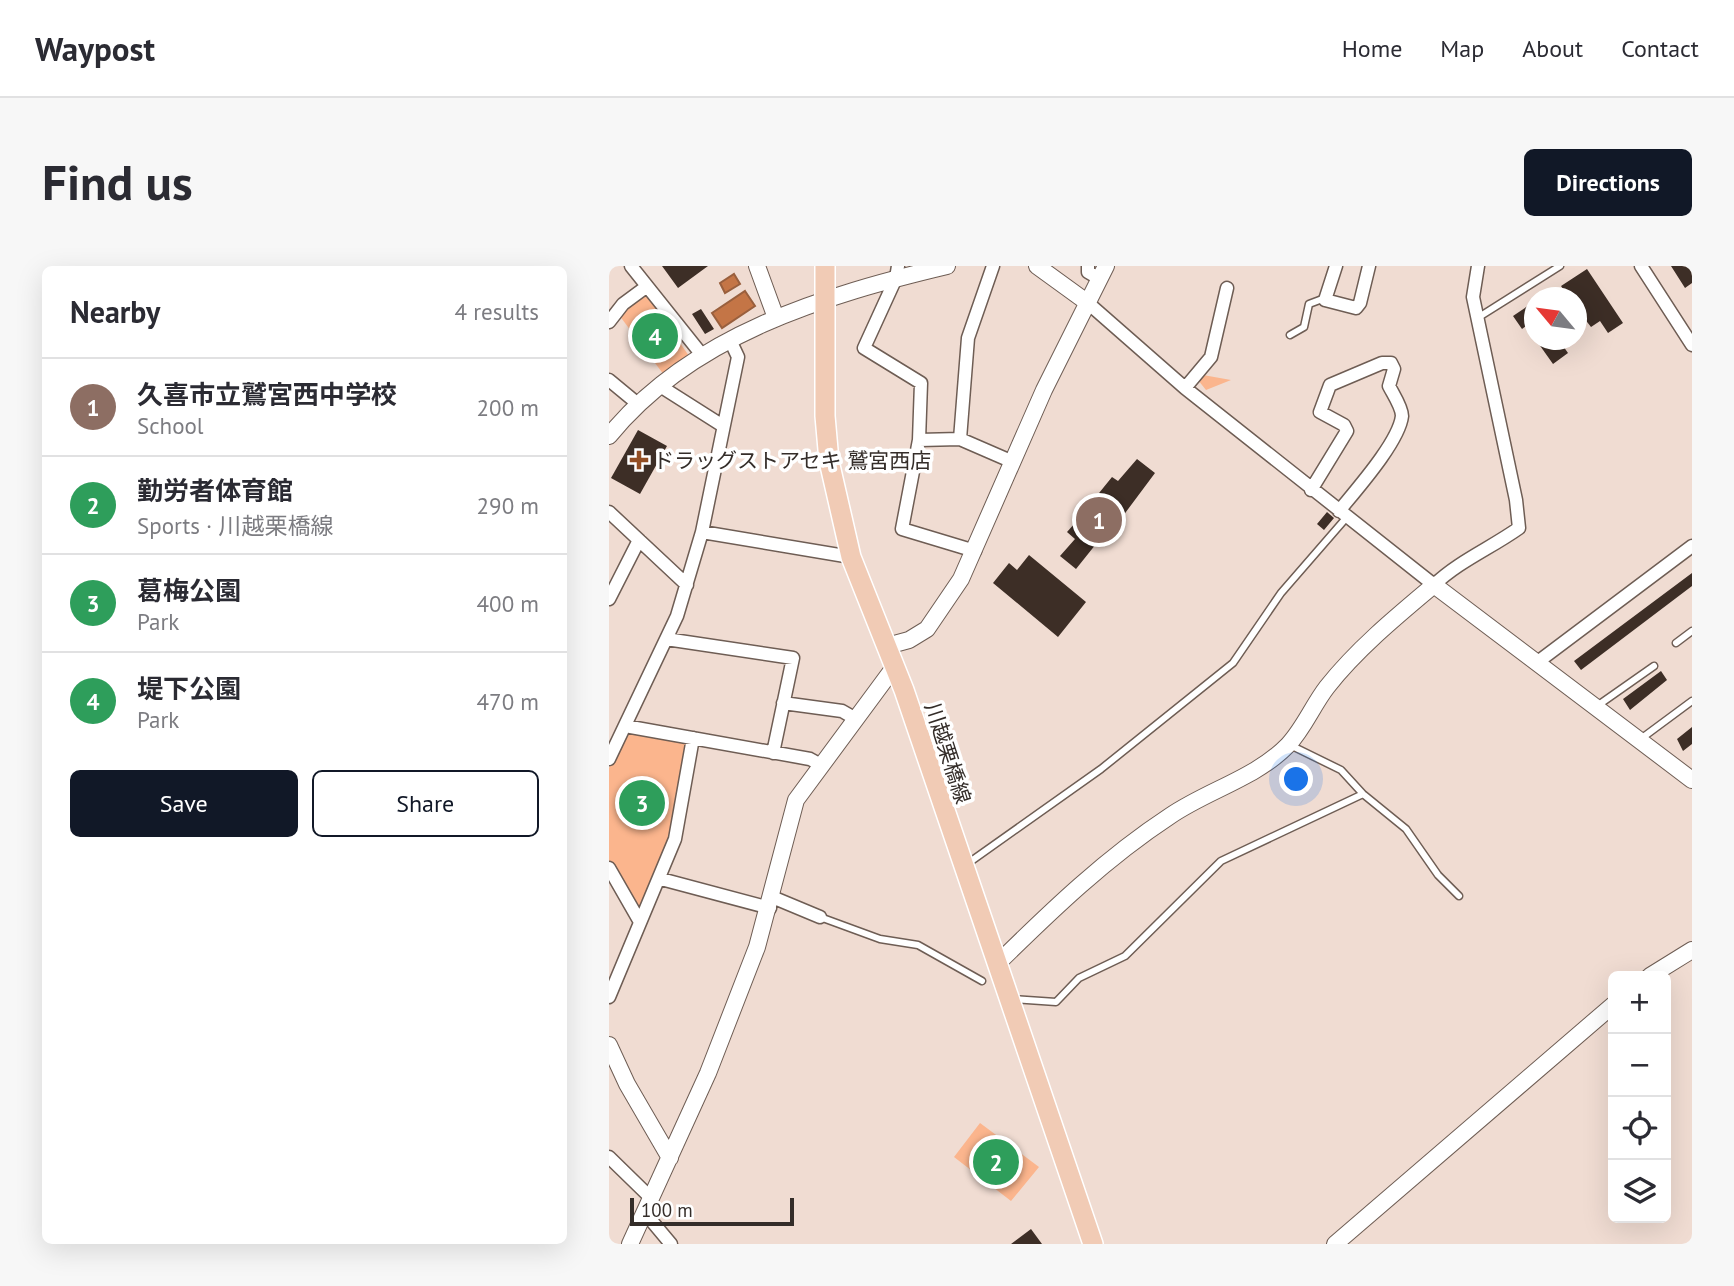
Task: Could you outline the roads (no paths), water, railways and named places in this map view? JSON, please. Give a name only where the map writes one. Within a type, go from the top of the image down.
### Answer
[{"type":"main road","name":"川越栗橋線","points":[[825,266],[825,416],[828,461],[851,557],[895,666],[1093,1244]]},
{"type":"street","points":[[631,266],[702,355]]},
{"type":"street","points":[[757,266],[776,318]]},
{"type":"street","points":[[609,436],[638,404],[660,386],[702,355],[730,340],[776,318],[897,272],[947,266]]},
{"type":"street","points":[[960,439],[968,338],[993,266]]},
{"type":"street","points":[[1037,266],[1088,303],[1185,388],[1311,490],[1692,780]]},
{"type":"street","points":[[887,646],[909,640],[927,629],[944,608],[975,551],[1044,390],[1103,272],[1088,272],[1088,266]]},
{"type":"street","points":[[1336,266],[1325,298],[1341,305],[1359,306],[1369,266]]},
{"type":"street","points":[[997,964],[1067,895],[1144,833],[1196,799],[1256,771],[1289,744],[1327,687],[1378,633],[1453,567],[1488,549],[1519,528],[1516,500],[1473,297],[1478,266]]},
{"type":"street","points":[[1641,266],[1692,345]]},
{"type":"street","points":[[897,272],[864,348],[921,383],[919,440],[902,529],[975,551]]},
{"type":"street","points":[[609,322],[623,304],[646,287]]},
{"type":"street","points":[[1185,388],[1211,357],[1227,288]]},
{"type":"street","points":[[609,759],[666,639],[687,585],[702,532],[738,357],[730,340]]},
{"type":"street","points":[[1311,490],[1347,431],[1344,425],[1320,412],[1330,385],[1382,363],[1391,363],[1394,369],[1389,386],[1401,410],[1401,419],[1385,451],[1343,514]]},
{"type":"street","points":[[609,380],[638,404]]},
{"type":"street","points":[[660,386],[723,426]]},
{"type":"street","points":[[919,440],[960,439],[1013,462]]},
{"type":"street","points":[[609,512],[687,585]]},
{"type":"street","points":[[702,532],[851,557]]},
{"type":"street","points":[[609,599],[639,540]]},
{"type":"street","points":[[1539,661],[1691,550]]},
{"type":"street","points":[[666,639],[793,658],[773,753]]},
{"type":"street","points":[[630,1244],[708,1073],[771,903],[795,805],[821,765],[895,666]]},
{"type":"street","points":[[783,703],[842,711],[856,719]]},
{"type":"street","points":[[625,726],[810,759],[821,765]]},
{"type":"street","points":[[609,997],[661,879],[675,839],[693,738]]},
{"type":"street","points":[[609,868],[640,922]]},
{"type":"street","points":[[661,879],[771,903],[820,917]]},
{"type":"street","points":[[1658,971],[1692,950]]},
{"type":"street","points":[[1335,1244],[1608,1008]]},
{"type":"street","points":[[609,1045],[633,1094],[670,1158]]},
{"type":"street","points":[[611,1165],[648,1206],[671,1244]]},
{"type":"lane","points":[[1477,318],[1560,266]]},
{"type":"lane","points":[[1290,335],[1304,327],[1310,304],[1325,298]]},
{"type":"lane","points":[[963,867],[1101,769],[1233,663],[1281,593],[1343,514]]},
{"type":"lane","points":[[1676,643],[1692,631]]},
{"type":"lane","points":[[1597,706],[1654,666]]},
{"type":"lane","points":[[1640,740],[1692,701]]},
{"type":"lane","points":[[1289,744],[1341,770],[1363,794],[1406,829],[1438,875],[1459,895]]},
{"type":"lane","points":[[1009,999],[1056,1002],[1079,978],[1125,956],[1221,861],[1363,794]]},
{"type":"lane","points":[[820,917],[880,939],[918,945],[982,981]]},
{"type":"place","name":"堤下公園","points":[[655,336]]},
{"type":"place","name":"ドラッグストアセキ 鷲宮西店","points":[[639,460]]},
{"type":"place","name":"久喜市立鷲宮西中学校","points":[[1099,520]]},
{"type":"place","name":"葛梅公園","points":[[642,803]]},
{"type":"place","name":"勤労者体育館","points":[[996,1162]]}]
